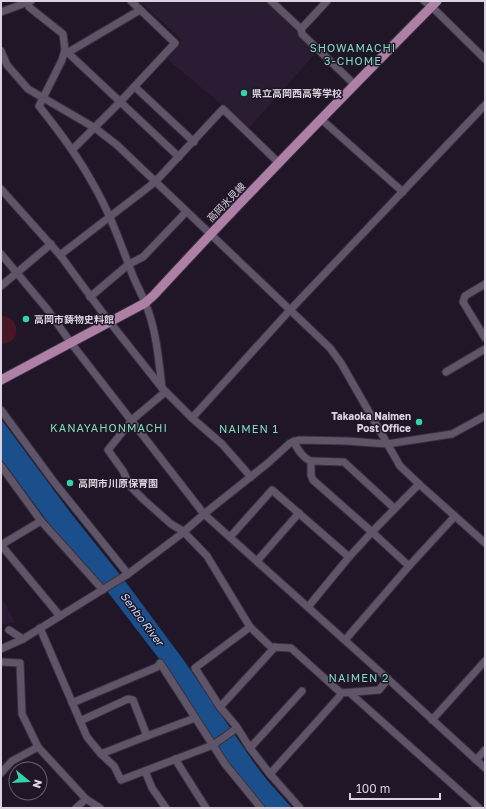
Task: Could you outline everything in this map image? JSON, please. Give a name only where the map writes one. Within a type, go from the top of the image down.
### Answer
[{"type":"main road","name":"高岡氷見線","points":[[1,380],[145,303],[354,84],[435,4]]},
{"type":"street","points":[[1,12],[29,1],[29,7],[63,34],[66,51],[44,99],[39,106],[60,132],[72,150],[93,184],[110,218],[149,312],[157,347],[163,390]]},
{"type":"street","points":[[72,150],[95,128],[175,43],[131,1]]},
{"type":"street","points":[[271,1],[301,29],[302,34],[354,84]]},
{"type":"street","points":[[301,29],[327,1]]},
{"type":"street","points":[[424,1],[435,4],[485,59]]},
{"type":"street","points":[[66,51],[140,10]]},
{"type":"street","points":[[1,51],[7,65],[28,89],[95,128],[117,145],[330,348],[341,363],[400,466],[485,543]]},
{"type":"street","points":[[66,51],[179,157]]},
{"type":"street","points":[[134,87],[194,142]]},
{"type":"street","points":[[192,418],[290,310],[485,105]]},
{"type":"street","points":[[60,256],[155,182],[224,110],[279,163]]},
{"type":"street","points":[[321,119],[403,192]]},
{"type":"street","points":[[1,189],[51,244],[90,297],[163,390],[222,444],[251,477]]},
{"type":"street","points":[[90,297],[128,264],[144,257],[186,212]]},
{"type":"street","points":[[1,286],[51,244]]},
{"type":"street","points":[[1,254],[47,309],[71,343],[204,514],[485,768]]},
{"type":"street","points":[[485,284],[465,296],[463,302],[485,338]]},
{"type":"street","points":[[446,372],[485,349]]},
{"type":"street","points":[[163,390],[132,420],[108,450],[123,471],[130,486],[171,524],[183,532],[207,556],[250,627],[271,647],[291,648],[341,693],[379,690],[388,679]]},
{"type":"street","points":[[1,410],[54,482],[127,574]]},
{"type":"street","points":[[1,649],[24,639],[127,574],[180,535],[294,441],[347,441],[387,444],[452,434],[485,416]]},
{"type":"street","points":[[294,441],[296,446],[308,460],[344,462],[394,508]]},
{"type":"street","points":[[311,461],[310,475],[313,480],[409,566]]},
{"type":"street","points":[[1,466],[5,477],[41,521],[103,590]]},
{"type":"street","points":[[308,607],[349,557],[394,508],[419,484]]},
{"type":"street","points":[[230,537],[272,490],[349,557]]},
{"type":"street","points":[[257,561],[299,513]]},
{"type":"street","points":[[345,640],[409,566],[455,516]]},
{"type":"street","points":[[41,521],[1,545],[60,616]]},
{"type":"street","points":[[250,627],[195,668],[235,729],[270,774],[300,808]]},
{"type":"street","points":[[40,628],[87,737],[101,754],[114,766],[121,780],[213,745],[235,729]]},
{"type":"street","points":[[8,630],[24,639]]},
{"type":"street","points":[[220,707],[275,647]]},
{"type":"street","points":[[432,720],[485,661]]},
{"type":"street","points":[[1,662],[20,663],[22,714],[38,748],[86,799],[100,808]]},
{"type":"street","points":[[72,703],[157,667],[160,663],[225,764],[261,808]]},
{"type":"street","points":[[250,748],[302,691]]},
{"type":"street","points":[[270,774],[341,693]]},
{"type":"street","points":[[350,693],[479,808]]},
{"type":"street","points":[[80,721],[128,699],[133,700],[147,736]]},
{"type":"street","points":[[101,754],[195,718]]},
{"type":"street","points":[[1,773],[12,761],[38,748]]},
{"type":"street","points":[[476,760],[485,750]]},
{"type":"street","points":[[175,759],[206,808]]},
{"type":"street","points":[[145,771],[152,788],[166,808]]},
{"type":"street","points":[[76,808],[86,799]]},
{"type":"shaded area","name":"県立高岡西高等学校","points":[[139,1],[265,1],[313,46],[313,56],[249,128],[166,58],[182,40]]},
{"type":"shaded area","points":[[1,316],[8,317],[12,320],[15,325],[16,335],[13,340],[8,343],[1,344]]},
{"type":"shaded area","points":[[1,597],[15,622],[1,625]]},
{"type":"water","name":"Senbo River","points":[[1,419],[185,662],[252,760],[267,780],[292,808],[264,808],[218,749],[160,660],[107,591],[56,533],[1,459]]},
{"type":"place","name":"県立高岡西高等学校","points":[[244,93]]},
{"type":"place","name":"高岡市鋳物史料館","points":[[26,319]]},
{"type":"place","name":"Takaoka Naimen Post Office","points":[[419,422]]},
{"type":"place","name":"高岡市川原保育園","points":[[70,483]]},
{"type":"district","name":"SHOWAMACHI 3-CHOME","points":[[353,54]]},
{"type":"district","name":"KANAYAHONMACHI","points":[[109,428]]},
{"type":"district","name":"NAIMEN 1","points":[[249,429]]},
{"type":"district","name":"NAIMEN 2","points":[[359,678]]}]
